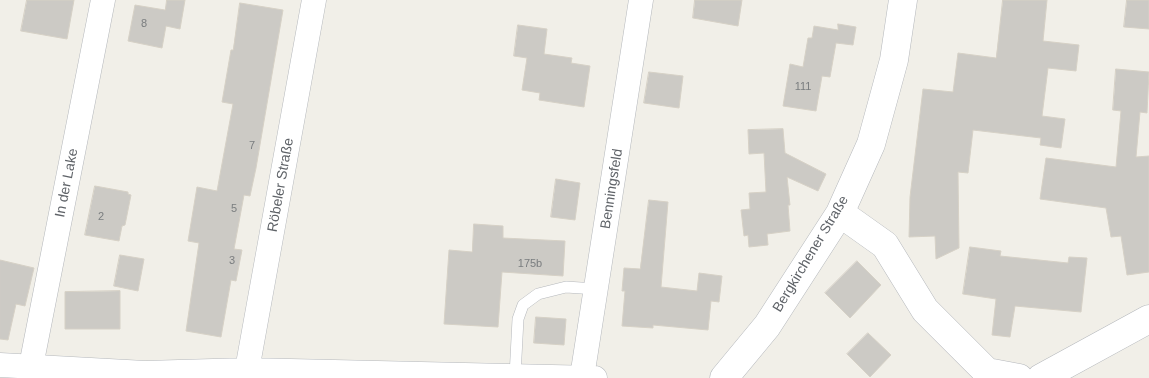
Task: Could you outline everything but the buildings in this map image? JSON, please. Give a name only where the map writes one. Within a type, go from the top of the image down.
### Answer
[{"type":"street","name":"In der Lake","points":[[31,366],[103,0]]},
{"type":"street","name":"Röbeler Straße","points":[[247,370],[314,0]]},
{"type":"street","name":"Benningsfeld","points":[[588,378],[596,289],[641,0]]},
{"type":"street","name":"Bergkirchener Straße","points":[[724,378],[767,326],[840,213],[871,144],[894,60],[904,0]]},
{"type":"street","points":[[840,213],[885,245],[925,310],[987,372],[1019,378]]},
{"type":"street","points":[[1042,378],[1149,319]]},
{"type":"street","points":[[0,365],[146,375],[247,370],[588,378]]},
{"type":"lane","points":[[515,376],[518,319],[523,305],[538,294],[566,287],[596,289]]}]
